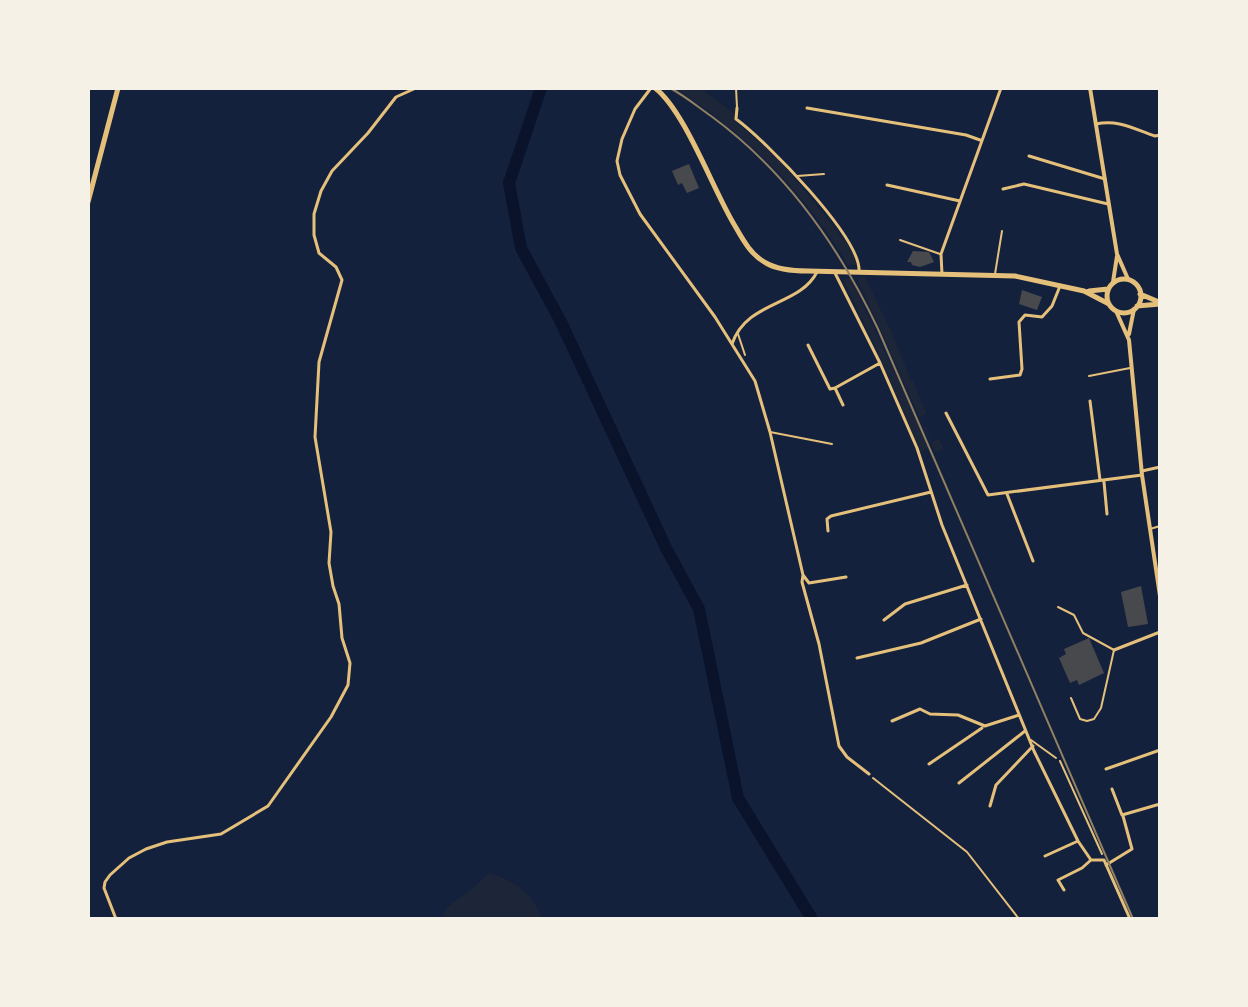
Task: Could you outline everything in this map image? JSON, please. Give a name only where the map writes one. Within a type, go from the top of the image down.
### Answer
[{"type":"main road","points":[[88,202],[118,88]]},
{"type":"main road","points":[[653,88],[675,111],[722,204],[751,251],[767,264],[817,272],[1015,276],[1060,285],[1084,291],[1109,304],[1116,311],[1129,340]]},
{"type":"main road","points":[[1090,88],[1117,254],[1128,279],[1136,284],[1140,294],[1129,340],[1142,473],[1160,596]]},
{"type":"main road","points":[[1109,304],[1108,289],[1113,282],[1117,254]]},
{"type":"main road","points":[[1113,282],[1128,279]]},
{"type":"main road","points":[[1084,291],[1108,289]]},
{"type":"main road","points":[[1140,294],[1160,303]]},
{"type":"main road","points":[[1116,311],[1125,312],[1160,303]]},
{"type":"street","points":[[116,919],[104,888],[110,875],[129,858],[146,849],[167,842],[221,834],[268,806],[331,717],[348,685],[350,663],[342,638],[339,604],[331,574],[331,532],[315,437],[319,362],[342,275],[319,253],[314,235],[314,214],[321,191],[332,171],[396,97],[416,88]]},
{"type":"street","points":[[653,88],[635,109],[622,139],[617,161],[620,175],[640,214],[715,317],[755,381],[770,432],[803,575],[802,582],[822,655],[839,746],[847,757],[869,774]]},
{"type":"street","points":[[942,275],[941,254],[1000,88]]},
{"type":"street","points":[[737,108],[736,119],[779,155],[846,238],[858,257],[859,272]]},
{"type":"street","points":[[807,108],[966,135],[981,141]]},
{"type":"street","points":[[1096,124],[1116,122],[1160,135]]},
{"type":"street","points":[[1029,156],[1105,179]]},
{"type":"street","points":[[1003,189],[1024,184],[1109,204]]},
{"type":"street","points":[[887,185],[960,201]]},
{"type":"street","points":[[732,344],[738,331],[752,315],[808,284],[817,272]]},
{"type":"street","points":[[834,272],[880,363],[917,448],[931,492],[1026,730],[1078,841],[1091,860],[1105,862],[1132,849],[1112,789]]},
{"type":"street","points":[[990,379],[1020,375],[1019,322],[1025,315],[1042,317],[1052,306],[1060,285]]},
{"type":"street","points":[[808,345],[830,389],[880,363]]},
{"type":"street","points":[[835,388],[843,405]]},
{"type":"street","points":[[1090,401],[1107,514]]},
{"type":"street","points":[[946,413],[984,491],[992,495],[1102,480],[1160,467]]},
{"type":"street","points":[[828,531],[827,519],[831,516],[931,492]]},
{"type":"street","points":[[1007,494],[1033,561]]},
{"type":"street","points":[[803,575],[809,583],[846,577]]},
{"type":"street","points":[[884,620],[905,604],[967,585]]},
{"type":"street","points":[[857,658],[921,643],[981,619]]},
{"type":"street","points":[[1114,650],[1160,632]]},
{"type":"street","points":[[892,721],[920,709],[930,714],[958,715],[985,726]]},
{"type":"street","points":[[929,764],[985,726],[1020,715]]},
{"type":"street","points":[[959,783],[1026,730]]},
{"type":"street","points":[[990,806],[996,785],[1033,746]]},
{"type":"street","points":[[1106,769],[1160,750]]},
{"type":"street","points":[[1122,815],[1160,804]]},
{"type":"street","points":[[1045,856],[1078,841]]},
{"type":"street","points":[[1064,890],[1058,880],[1091,860]]},
{"type":"street","points":[[1105,862],[1130,919]]},
{"type":"lane","points":[[736,88],[737,108]]},
{"type":"lane","points":[[796,176],[824,174]]},
{"type":"lane","points":[[995,275],[1002,231]]},
{"type":"lane","points":[[900,240],[941,254]]},
{"type":"lane","points":[[738,331],[738,340],[745,355]]},
{"type":"lane","points":[[1089,376],[1132,368]]},
{"type":"lane","points":[[770,432],[832,444]]},
{"type":"lane","points":[[1150,529],[1160,526]]},
{"type":"lane","points":[[1058,607],[1074,615],[1083,633],[1114,650],[1101,708],[1094,719],[1080,719],[1071,698]]},
{"type":"lane","points":[[1031,740],[1056,758]]},
{"type":"path","points":[[1056,758],[1065,768],[1105,862]]},
{"type":"path","points":[[869,774],[967,852],[1019,919]]},
{"type":"shaded area","points":[[675,88],[700,88],[735,114],[735,121],[780,160],[853,251],[857,265],[848,265],[813,213],[772,166],[726,125]]},
{"type":"shaded area","points":[[865,277],[926,414],[920,418],[857,278]]},
{"type":"shaded area","points":[[851,278],[929,447],[921,452],[843,280]]},
{"type":"shaded area","points":[[923,426],[931,442],[939,439],[944,449],[935,452]]},
{"type":"shaded area","points":[[489,873],[522,889],[542,919],[445,919],[444,911]]},
{"type":"building","points":[[689,164],[699,188],[687,193],[682,183],[678,185],[672,171]]},
{"type":"building","points":[[913,251],[929,252],[934,262],[920,267],[912,265],[907,262]]},
{"type":"building","points":[[1022,290],[1042,297],[1037,310],[1019,304]]},
{"type":"building","points":[[1141,586],[1148,624],[1128,627],[1121,592]]},
{"type":"building","points":[[1089,638],[1104,673],[1079,685],[1077,680],[1070,683],[1059,658],[1066,654],[1064,649]]},
{"type":"waterway","points":[[541,88],[509,183],[521,248],[561,322],[666,548],[699,609],[738,798],[812,919]]},
{"type":"railway","points":[[670,88],[738,138],[787,186],[828,240],[863,298],[1133,919]]}]
